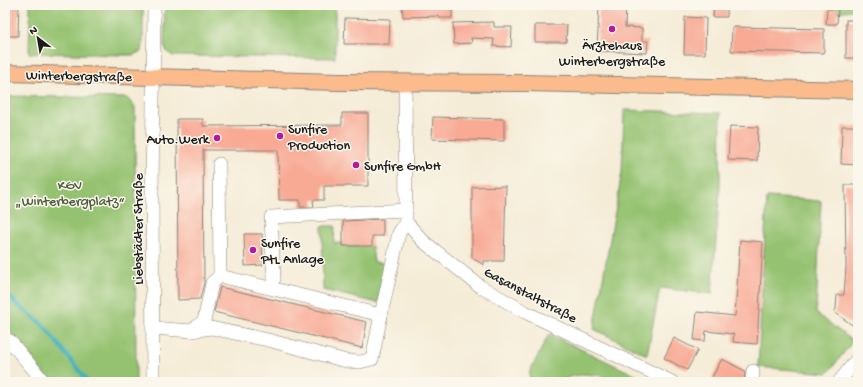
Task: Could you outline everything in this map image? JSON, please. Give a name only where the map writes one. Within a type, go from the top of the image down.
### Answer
[{"type":"main road","name":"Winterbergstraße","points":[[5,73],[338,82],[858,90]]},
{"type":"street","name":"Liebstädter Straße","points":[[154,5],[152,194],[154,382]]},
{"type":"street","points":[[153,328],[191,331],[211,328],[268,340],[346,361],[360,362],[372,359],[399,233],[406,216],[405,82]]},
{"type":"street","points":[[191,331],[204,321],[212,283],[220,276],[219,164]]},
{"type":"street","points":[[274,279],[271,217],[406,216]]},
{"type":"street","name":"Gasanstaltstraße","points":[[406,216],[423,241],[481,287],[525,312],[672,382]]},
{"type":"street","points":[[220,276],[381,315]]},
{"type":"street","points":[[5,339],[10,341],[44,382]]},
{"type":"street","points":[[839,382],[858,358]]},
{"type":"green space","points":[[30,5],[143,5],[142,51],[133,55],[29,53]]},
{"type":"green space","points":[[165,5],[335,5],[335,58],[173,56],[167,52],[164,45]]},
{"type":"green space","points":[[832,5],[858,5],[858,9],[838,12]]},
{"type":"green space","name":"KGV „Winterbergplatz“","points":[[5,96],[127,98],[135,107],[136,381],[55,382],[48,379],[11,333],[5,331]]},
{"type":"green space","points":[[624,110],[721,113],[720,187],[712,294],[660,288],[647,355],[594,329],[622,172]]},
{"type":"green space","points":[[767,197],[821,201],[816,313],[853,341],[828,373],[758,367]]},
{"type":"green space","points":[[322,226],[335,226],[334,243],[343,243],[343,246],[372,246],[374,262],[388,264],[378,303],[323,290]]},
{"type":"green space","points":[[549,334],[650,382],[613,382],[602,376],[585,374],[569,377],[559,382],[529,382],[530,371]]},
{"type":"building","points":[[5,5],[19,5],[18,36],[5,36]]},
{"type":"building","points":[[402,5],[452,5],[452,18],[439,18],[439,16],[403,17]]},
{"type":"building","name":"Ärztehaus Winterbergstraße","points":[[599,5],[626,6],[625,27],[642,28],[642,41],[648,41],[647,53],[597,51]]},
{"type":"building","points":[[714,5],[727,5],[727,17],[713,17]]},
{"type":"building","points":[[827,9],[838,9],[837,24],[826,24]]},
{"type":"building","points":[[685,17],[706,18],[705,54],[684,54]]},
{"type":"building","points":[[345,18],[390,19],[389,44],[344,44]]},
{"type":"building","points":[[846,20],[858,20],[858,58],[846,58]]},
{"type":"building","points":[[494,22],[494,27],[512,27],[511,47],[493,46],[494,39],[471,38],[472,43],[454,44],[453,23]]},
{"type":"building","points":[[535,25],[567,25],[566,42],[535,42]]},
{"type":"building","points":[[732,27],[824,29],[824,53],[731,51]]},
{"type":"building","points":[[342,113],[368,113],[368,186],[324,186],[324,200],[313,200],[314,207],[300,207],[300,200],[279,200],[278,150],[203,150],[204,283],[200,299],[178,300],[177,119],[203,119],[203,126],[342,125]]},
{"type":"building","points":[[433,117],[504,119],[504,141],[432,139]]},
{"type":"building","points":[[730,126],[758,127],[757,161],[728,160]]},
{"type":"building","points":[[842,126],[858,126],[858,165],[841,164]]},
{"type":"building","points":[[845,185],[858,185],[858,329],[834,312],[836,309],[837,295],[844,295],[846,267]]},
{"type":"building","points":[[506,186],[504,261],[484,261],[484,265],[472,258],[472,187]]},
{"type":"building","points":[[383,219],[383,236],[372,236],[372,246],[343,246],[343,221]]},
{"type":"building","name":"Sunfire PtL Anlage","points":[[244,234],[262,234],[263,265],[245,266]]},
{"type":"building","points":[[740,240],[763,242],[757,344],[733,342],[734,334],[706,331],[705,341],[694,340],[697,312],[735,316]]},
{"type":"building","points":[[220,287],[367,322],[362,348],[214,312]]},
{"type":"building","points":[[674,338],[698,350],[687,370],[664,358]]},
{"type":"building","points":[[722,359],[745,371],[744,382],[721,382],[712,377]]},
{"type":"waterway","points":[[5,292],[20,307],[42,324],[88,382]]},
{"type":"place","name":"Ärztehaus Winterbergstraße","points":[[612,29]]},
{"type":"place","name":"Sunfire Production","points":[[280,136]]},
{"type":"place","name":"Auto.Werk","points":[[217,138]]},
{"type":"place","name":"Sunfire GmbH","points":[[356,165]]},
{"type":"place","name":"Sunfire PtL Anlage","points":[[253,250]]}]
